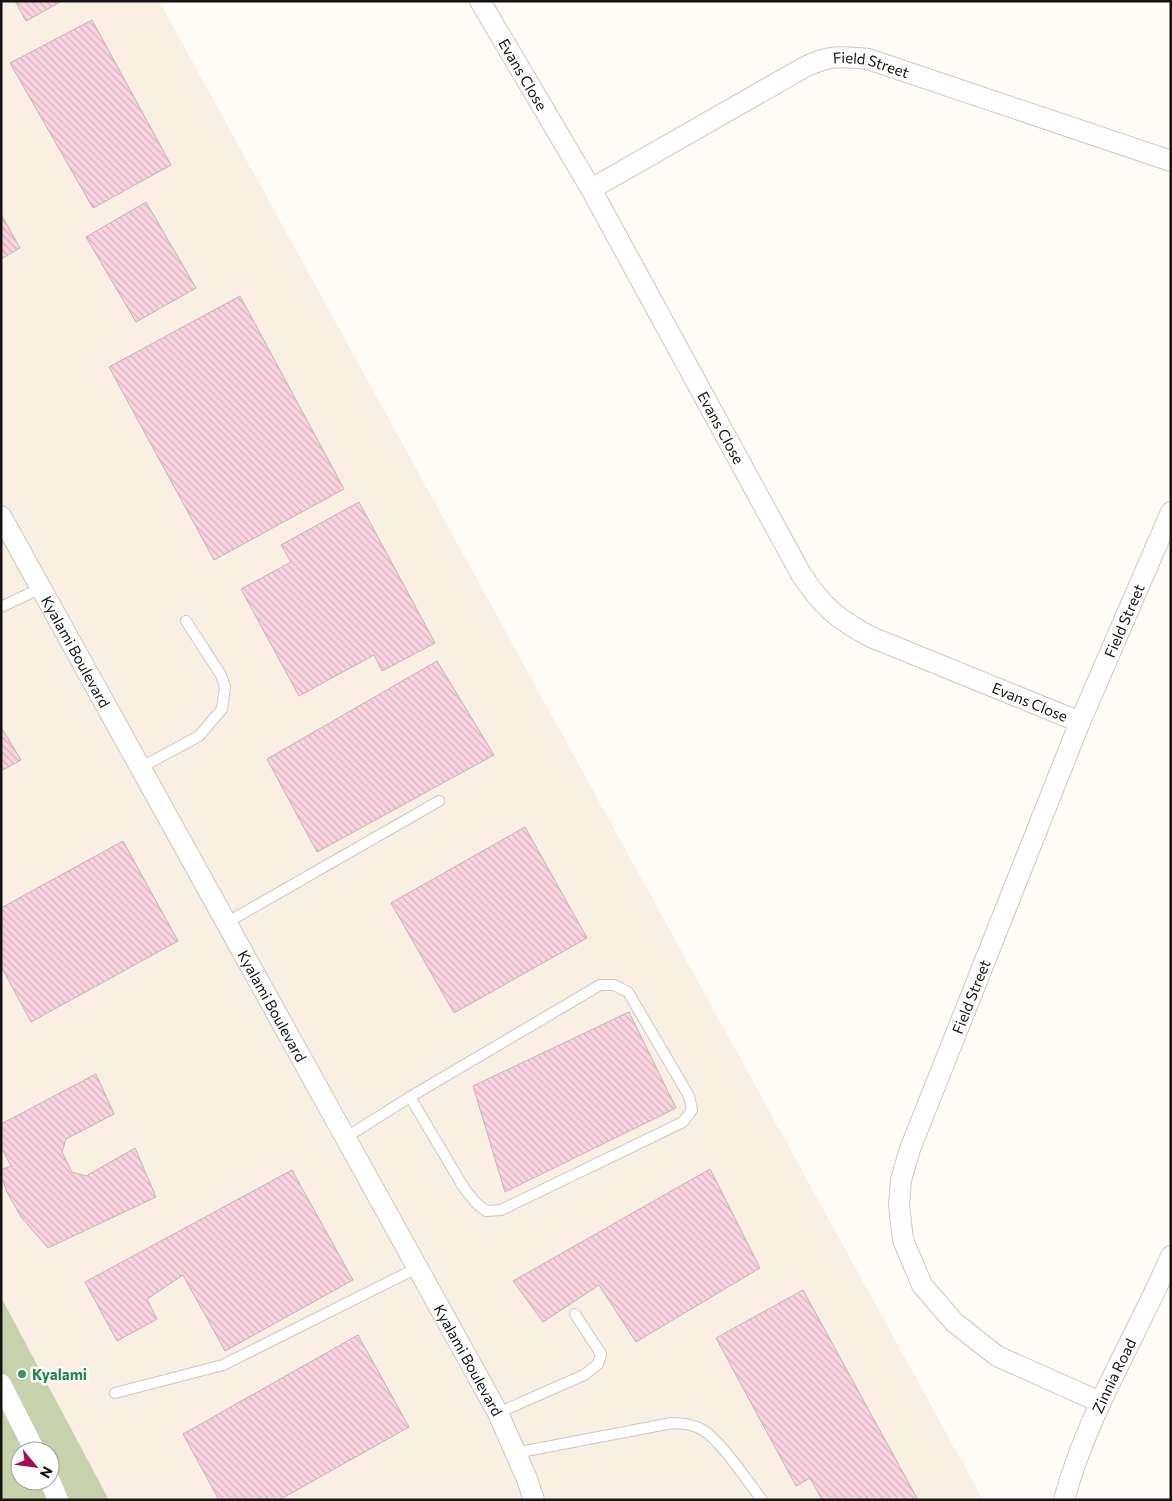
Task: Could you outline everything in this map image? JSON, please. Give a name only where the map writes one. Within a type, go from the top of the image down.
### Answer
[{"type":"street","name":"Evans Close","points":[[480,1],[591,189],[801,574],[815,596],[847,624],[871,637],[1080,722]]},
{"type":"street","name":"Field Street","points":[[591,189],[811,63],[820,59],[842,56],[868,59],[1171,161]]},
{"type":"street","name":"Field Street","points":[[1100,1402],[997,1356],[954,1322],[919,1279],[902,1240],[899,1205],[902,1180],[910,1149],[1080,722],[1171,512]]},
{"type":"street","name":"Kyalami Boulevard","points":[[1,516],[498,1414],[516,1453],[534,1500]]},
{"type":"street","name":"Zinnia Road","points":[[1064,1500],[1071,1473],[1100,1402],[1137,1330],[1171,1256]]},
{"type":"street","points":[[1,1384],[31,1441]]},
{"type":"lane","points":[[1,607],[41,588]]},
{"type":"lane","points":[[140,768],[199,736],[222,710],[225,687],[221,675],[186,621]]},
{"type":"lane","points":[[226,923],[439,801]]},
{"type":"lane","points":[[345,1138],[410,1096],[600,985],[614,985],[628,992],[689,1096],[692,1110],[683,1122],[501,1210],[486,1211],[476,1203],[464,1188],[410,1096]]},
{"type":"lane","points":[[115,1393],[223,1365],[417,1268]]},
{"type":"lane","points":[[498,1414],[584,1374],[598,1364],[601,1354],[575,1314]]},
{"type":"lane","points":[[516,1453],[672,1423],[687,1424],[702,1430],[713,1438],[762,1500]]},
{"type":"shaded area","points":[[1,1],[159,1],[983,1500],[109,1500],[1,1297]]},
{"type":"green space","name":"Kyalami","points":[[1,1297],[109,1500],[1,1500]]},
{"type":"building","points":[[15,1],[62,1],[26,21]]},
{"type":"building","points":[[92,20],[171,165],[93,208],[10,63]]},
{"type":"building","points":[[146,202],[196,288],[136,322],[86,237]]},
{"type":"building","points":[[1,214],[20,248],[1,259]]},
{"type":"building","points":[[240,296],[344,489],[214,560],[109,367]]},
{"type":"building","points":[[359,502],[435,643],[382,671],[374,655],[299,696],[241,589],[291,562],[281,545]]},
{"type":"building","points":[[437,661],[494,755],[317,852],[267,759]]},
{"type":"building","points":[[1,727],[21,760],[1,771]]},
{"type":"building","points":[[525,827],[587,938],[454,1013],[391,903]]},
{"type":"building","points":[[123,841],[178,941],[31,1022],[1,966],[1,908]]},
{"type":"building","points":[[629,1012],[676,1108],[505,1192],[473,1086]]},
{"type":"building","points":[[96,1074],[114,1114],[66,1139],[62,1152],[72,1172],[86,1176],[135,1148],[156,1197],[48,1248],[21,1217],[7,1192],[1,1176],[1,1170],[11,1166],[1,1147],[1,1124]]},
{"type":"building","points":[[710,1169],[760,1268],[636,1342],[599,1285],[543,1322],[513,1281]]},
{"type":"building","points":[[292,1170],[353,1280],[225,1351],[183,1275],[147,1299],[157,1319],[117,1341],[85,1282]]},
{"type":"building","points":[[803,1290],[918,1500],[822,1500],[810,1478],[796,1486],[716,1338]]},
{"type":"building","points":[[358,1335],[409,1427],[279,1500],[219,1500],[183,1434]]},
{"type":"place","name":"Kyalami","points":[[22,1374]]}]
